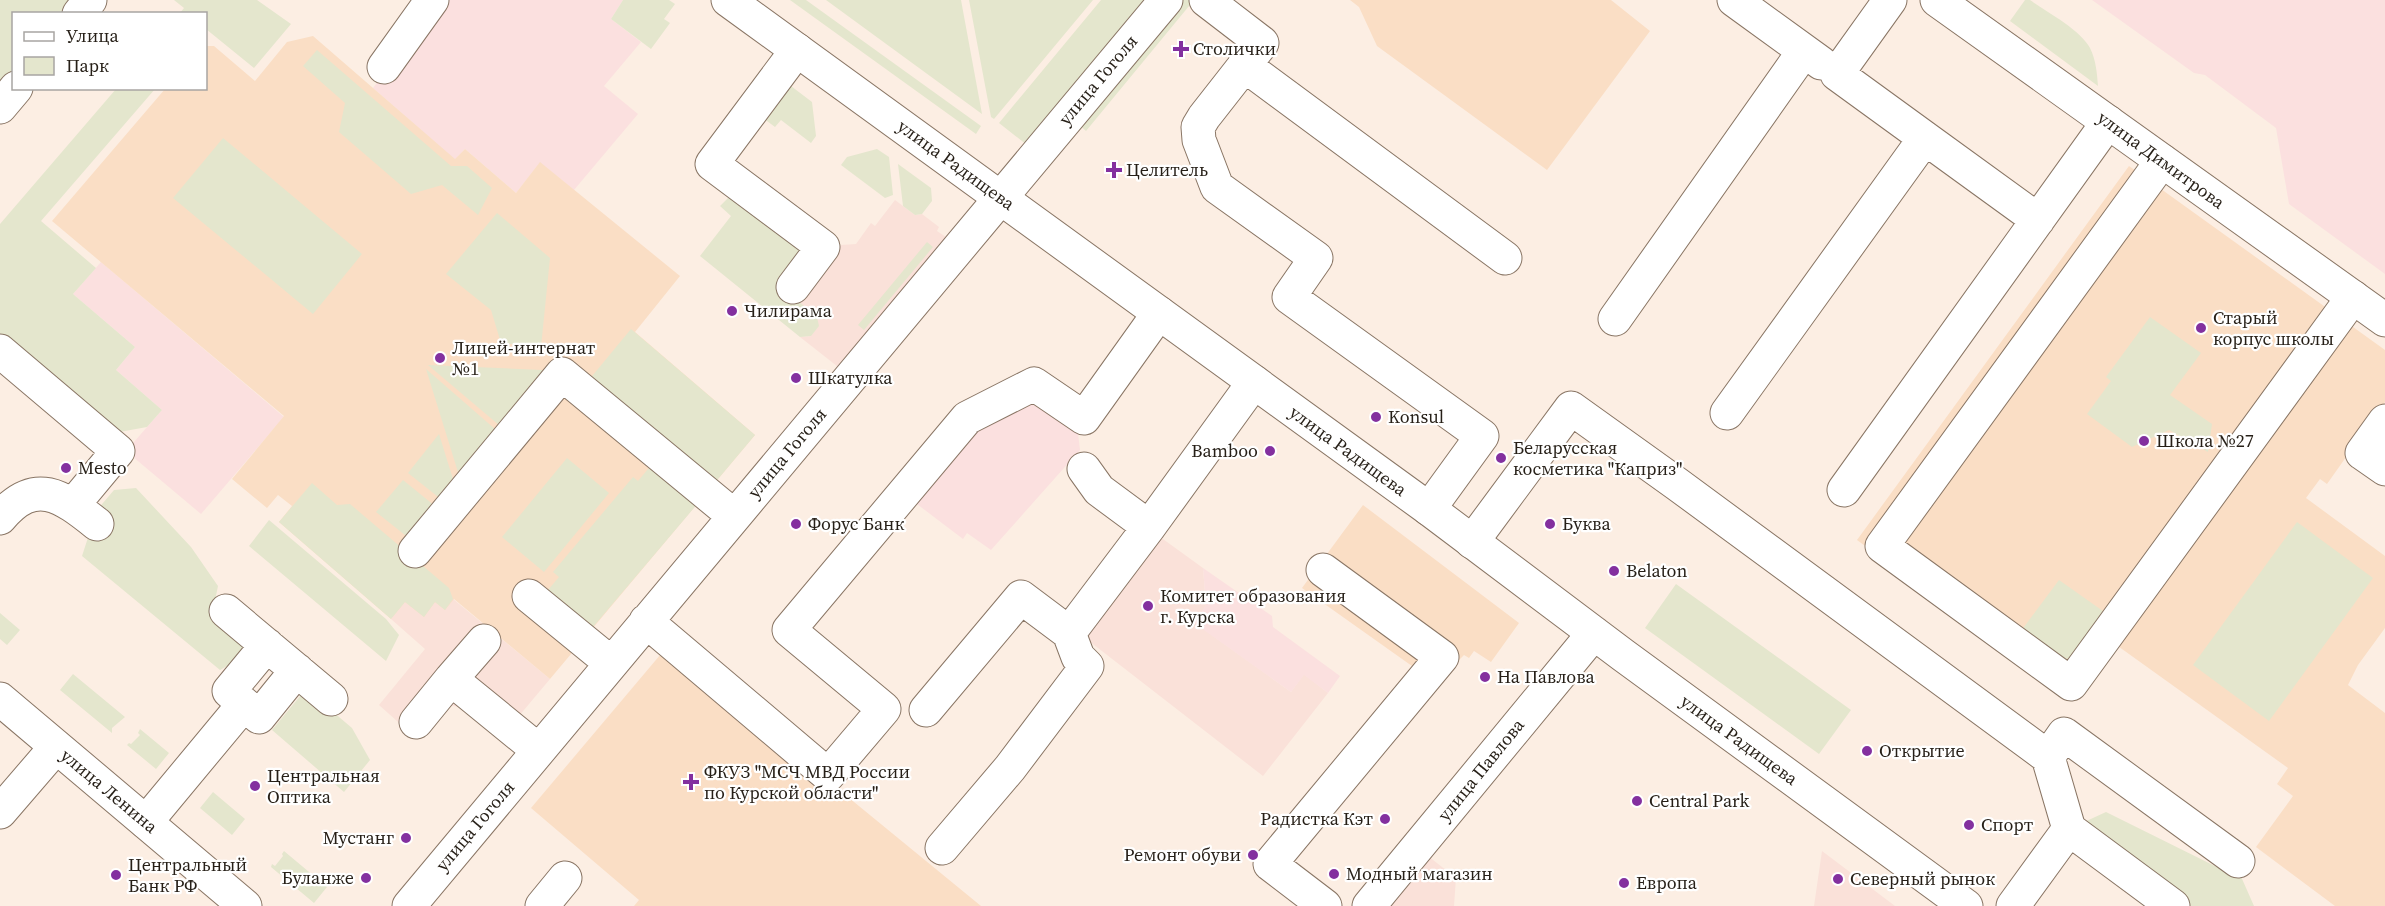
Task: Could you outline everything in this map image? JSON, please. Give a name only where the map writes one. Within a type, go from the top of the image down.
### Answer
[{"type":"main road","points":[[81,12],[90,0]]},
{"type":"main road","points":[[384,67],[432,0]]},
{"type":"main road","name":"улица Радищева","points":[[728,0],[1429,509],[1966,906]]},
{"type":"main road","name":"улица Гоголя","points":[[409,906],[1166,0]]},
{"type":"main road","points":[[1206,0],[1262,43],[1198,127],[1199,140],[1217,187],[1316,258],[1289,297],[1482,436],[1429,509]]},
{"type":"main road","points":[[1734,0],[2038,220]]},
{"type":"main road","points":[[1837,74],[1890,0]]},
{"type":"main road","name":"улица Димитрова","points":[[1937,0],[2385,320]]},
{"type":"main road","points":[[793,286],[823,247],[712,164],[796,50]]},
{"type":"main road","points":[[1615,319],[1804,51]]},
{"type":"main road","points":[[1244,65],[1505,258]]},
{"type":"main road","points":[[0,107],[14,90]]},
{"type":"main road","points":[[1844,490],[2108,122]]},
{"type":"main road","points":[[1727,413],[1925,138]]},
{"type":"main road","points":[[2162,161],[1882,546],[2071,684],[2353,297]]},
{"type":"main road","points":[[646,621],[828,775],[884,709],[789,630],[967,418],[1034,384],[1084,418],[1159,313]]},
{"type":"main road","points":[[0,351],[118,451],[85,515],[50,493],[28,495],[3,508]]},
{"type":"main road","points":[[415,550],[562,374],[734,516]]},
{"type":"main road","points":[[1069,633],[1254,382]]},
{"type":"main road","points":[[1473,542],[1571,408],[2048,757],[2069,829],[2173,906]]},
{"type":"main road","points":[[2385,421],[2362,453],[2385,469]]},
{"type":"main road","points":[[1084,469],[1099,490],[1149,527]]},
{"type":"main road","points":[[1323,570],[1442,657],[1270,864],[1325,906]]},
{"type":"main road","points":[[529,596],[611,663]]},
{"type":"main road","points":[[926,710],[1021,597],[1069,633],[1078,657],[1087,666],[1010,768],[942,848]]},
{"type":"main road","points":[[226,611],[331,699]]},
{"type":"main road","name":"улица Павлова","points":[[1369,906],[1594,633]]},
{"type":"main road","points":[[416,722],[484,641]]},
{"type":"main road","points":[[267,645],[229,691],[244,704],[260,717],[297,670]]},
{"type":"main road","points":[[451,679],[538,750]]},
{"type":"main road","name":"улица Ленина","points":[[0,699],[245,906]]},
{"type":"main road","points":[[146,822],[244,704]]},
{"type":"main road","points":[[2048,757],[2064,734],[2238,861]]},
{"type":"main road","points":[[0,812],[56,747]]},
{"type":"main road","points":[[2013,906],[2069,829]]},
{"type":"main road","points":[[542,906],[565,878]]},
{"type":"shaded area","points":[[438,0],[623,0],[611,19],[641,42],[604,86],[638,114],[574,190],[540,163],[516,193],[465,149],[455,160],[373,88]]},
{"type":"shaded area","points":[[1350,0],[1611,0],[1650,31],[1547,170],[1377,46],[1359,7]]},
{"type":"shaded area","points":[[2092,0],[2385,0],[2385,274],[2289,204],[2276,128],[2205,75],[2194,73]]},
{"type":"shaded area","name":"Лицей-интернат №1","points":[[313,36],[455,159],[465,149],[516,193],[540,162],[680,276],[635,332],[755,435],[550,679],[454,599],[445,610],[435,602],[424,617],[405,602],[391,619],[279,522],[292,506],[278,495],[267,508],[232,479],[284,416],[52,221],[164,90],[207,90],[207,46],[214,46],[255,81],[287,42]]},
{"type":"shaded area","name":"Школа №27","points":[[2129,166],[2385,350],[2385,402],[2327,484],[2320,479],[2306,498],[2385,556],[2385,628],[2358,665],[2348,685],[2385,713],[2385,906],[2335,906],[2256,847],[2293,796],[2277,784],[2288,768],[2115,644],[2074,699],[1857,540]]},
{"type":"shaded area","points":[[895,200],[915,215],[922,214],[939,227],[937,231],[949,239],[842,370],[800,337],[811,336],[797,300],[841,245],[856,244],[871,223],[875,226]]},
{"type":"shaded area","points":[[101,262],[284,417],[201,514],[126,451],[162,410],[116,370],[135,347],[73,294]]},
{"type":"shaded area","points":[[1034,396],[1077,425],[1080,450],[991,550],[967,533],[963,539],[909,498],[974,425]]},
{"type":"shaded area","points":[[1363,505],[1519,623],[1491,662],[1474,651],[1469,658],[1464,655],[1459,660],[1440,647],[1419,671],[1302,588]]},
{"type":"shaded area","name":"Комитет образования г. Курска","points":[[1156,534],[1203,568],[1206,605],[1195,623],[1291,692],[1304,674],[1328,693],[1263,776],[1080,634]]},
{"type":"shaded area","points":[[1203,568],[1272,616],[1273,627],[1340,676],[1328,693],[1304,675],[1291,692],[1194,623],[1206,605]]},
{"type":"shaded area","points":[[453,599],[550,679],[503,735],[471,708],[444,705],[416,738],[379,705],[425,649],[391,619],[405,601],[436,602]]},
{"type":"shaded area","name":"ФКУЗ \"МСЧ МВД России по Курской области\"","points":[[666,648],[981,906],[634,906],[639,900],[531,808]]},
{"type":"shaded area","name":"Северный рынок","points":[[1822,851],[1895,906],[1814,906]]},
{"type":"shaded area","points":[[1428,856],[1456,878],[1454,906],[1387,906]]},
{"type":"green space","points":[[0,0],[78,0],[68,12],[12,12],[12,80],[0,96]]},
{"type":"green space","points":[[174,0],[257,0],[291,24],[254,68],[207,30],[207,12],[181,12],[184,8]]},
{"type":"green space","points":[[623,0],[669,0],[675,4],[664,19],[670,23],[651,49],[611,19]]},
{"type":"green space","points":[[790,0],[806,0],[981,126],[976,134]]},
{"type":"green space","points":[[826,0],[961,0],[982,114]]},
{"type":"green space","points":[[969,0],[1093,0],[994,119],[991,117]]},
{"type":"green space","points":[[1101,0],[1149,0],[1027,145],[999,123]]},
{"type":"green space","points":[[1178,0],[1194,0],[1086,131],[1077,123]]},
{"type":"green space","points":[[2025,0],[2030,0],[2063,22],[2086,41],[2094,57],[2098,86],[2010,21]]},
{"type":"green space","points":[[317,50],[451,166],[467,166],[492,188],[478,215],[442,185],[411,194],[339,132],[345,103],[303,66]]},
{"type":"green space","points":[[787,83],[812,102],[816,136],[811,143],[781,120],[775,127],[763,118]]},
{"type":"green space","points":[[115,90],[154,90],[41,221],[96,268],[73,294],[135,347],[116,370],[162,410],[147,427],[114,433],[0,336],[0,224]]},
{"type":"green space","points":[[223,138],[362,254],[313,314],[173,198]]},
{"type":"green space","points":[[877,149],[889,157],[893,195],[885,198],[841,165],[847,157]]},
{"type":"green space","points":[[898,164],[931,188],[932,201],[922,214],[915,215],[903,206]]},
{"type":"green space","points":[[732,194],[801,246],[798,258],[778,284],[817,317],[819,326],[811,336],[800,337],[700,256],[731,216],[720,206]]},
{"type":"green space","points":[[497,213],[550,258],[541,347],[501,343],[491,310],[446,274]]},
{"type":"green space","points":[[927,242],[933,247],[864,330],[858,325]]},
{"type":"green space","points":[[2150,317],[2201,353],[2170,395],[2212,424],[2208,452],[2169,430],[2132,447],[2087,414],[2111,381],[2106,377]]},
{"type":"green space","points":[[631,329],[755,435],[713,485],[588,381]]},
{"type":"green space","points":[[428,365],[542,370],[551,377],[506,431]]},
{"type":"green space","points":[[426,369],[503,436],[462,485]]},
{"type":"green space","points":[[439,434],[457,492],[447,504],[408,473]]},
{"type":"green space","points":[[567,458],[609,493],[544,572],[502,537]]},
{"type":"green space","points":[[653,463],[699,502],[587,634],[542,597],[559,577],[553,572],[633,477],[638,481]]},
{"type":"green space","points":[[403,480],[441,511],[415,543],[376,512]]},
{"type":"green space","points":[[312,483],[337,505],[350,504],[449,588],[453,599],[445,610],[435,602],[424,617],[405,602],[391,619],[279,522]]},
{"type":"green space","points":[[136,488],[191,547],[218,586],[213,610],[247,639],[239,659],[220,670],[82,556],[97,510],[114,490]]},
{"type":"green space","points":[[269,520],[386,619],[399,635],[386,661],[249,546]]},
{"type":"green space","points":[[2297,522],[2373,578],[2269,721],[2193,665]]},
{"type":"green space","points":[[2059,580],[2110,616],[2076,657],[2065,659],[2018,635]]},
{"type":"green space","points":[[1676,584],[1851,710],[1819,754],[1645,628]]},
{"type":"green space","points":[[0,613],[20,630],[7,645],[0,639]]},
{"type":"green space","points":[[73,674],[125,717],[112,728],[112,733],[60,690]]},
{"type":"green space","points":[[306,689],[352,728],[370,760],[344,792],[272,730]]},
{"type":"green space","points":[[140,729],[169,753],[156,769],[127,745],[140,735],[138,733]]},
{"type":"green space","points":[[213,792],[245,819],[232,835],[200,808]]},
{"type":"green space","points":[[2106,812],[2235,876],[2239,872],[2254,906],[2173,906],[2069,829]]},
{"type":"green space","points":[[284,851],[327,887],[314,903],[271,867],[272,864],[275,866]]},
{"type":"place","name":"Столички","points":[[1181,49]]},
{"type":"place","name":"Целитель","points":[[1114,170]]},
{"type":"place","name":"Чилирама","points":[[732,311]]},
{"type":"place","name":"Старый корпус школы","points":[[2201,328]]},
{"type":"place","name":"Лицей-интернат №1","points":[[440,358]]},
{"type":"place","name":"Шкатулка","points":[[796,378]]},
{"type":"place","name":"Konsul","points":[[1376,417]]},
{"type":"place","name":"Школа №27","points":[[2144,441]]},
{"type":"place","name":"Bamboo","points":[[1270,451]]},
{"type":"place","name":"Беларусская косметика \"Каприз\"","points":[[1501,458]]},
{"type":"place","name":"Mesto","points":[[66,468]]},
{"type":"place","name":"Форус Банк","points":[[796,524]]},
{"type":"place","name":"Буква","points":[[1550,524]]},
{"type":"place","name":"Belaton","points":[[1614,571]]},
{"type":"place","name":"Комитет образования г. Курска","points":[[1148,606]]},
{"type":"place","name":"На Павлова","points":[[1485,677]]},
{"type":"place","name":"Открытие","points":[[1867,751]]},
{"type":"place","name":"ФКУЗ \"МСЧ МВД России по Курской области\"","points":[[691,782]]},
{"type":"place","name":"Центральная Оптика","points":[[255,786]]},
{"type":"place","name":"Central Park","points":[[1637,801]]},
{"type":"place","name":"Радистка Кэт","points":[[1385,819]]},
{"type":"place","name":"Спорт","points":[[1969,825]]},
{"type":"place","name":"Мустанг","points":[[406,838]]},
{"type":"place","name":"Ремонт обуви","points":[[1253,855]]},
{"type":"place","name":"Модный магазин","points":[[1334,874]]},
{"type":"place","name":"Центральный Банк РФ","points":[[116,875]]},
{"type":"place","name":"Буланже","points":[[366,878]]},
{"type":"place","name":"Северный рынок","points":[[1838,879]]},
{"type":"place","name":"Европа","points":[[1624,883]]}]
